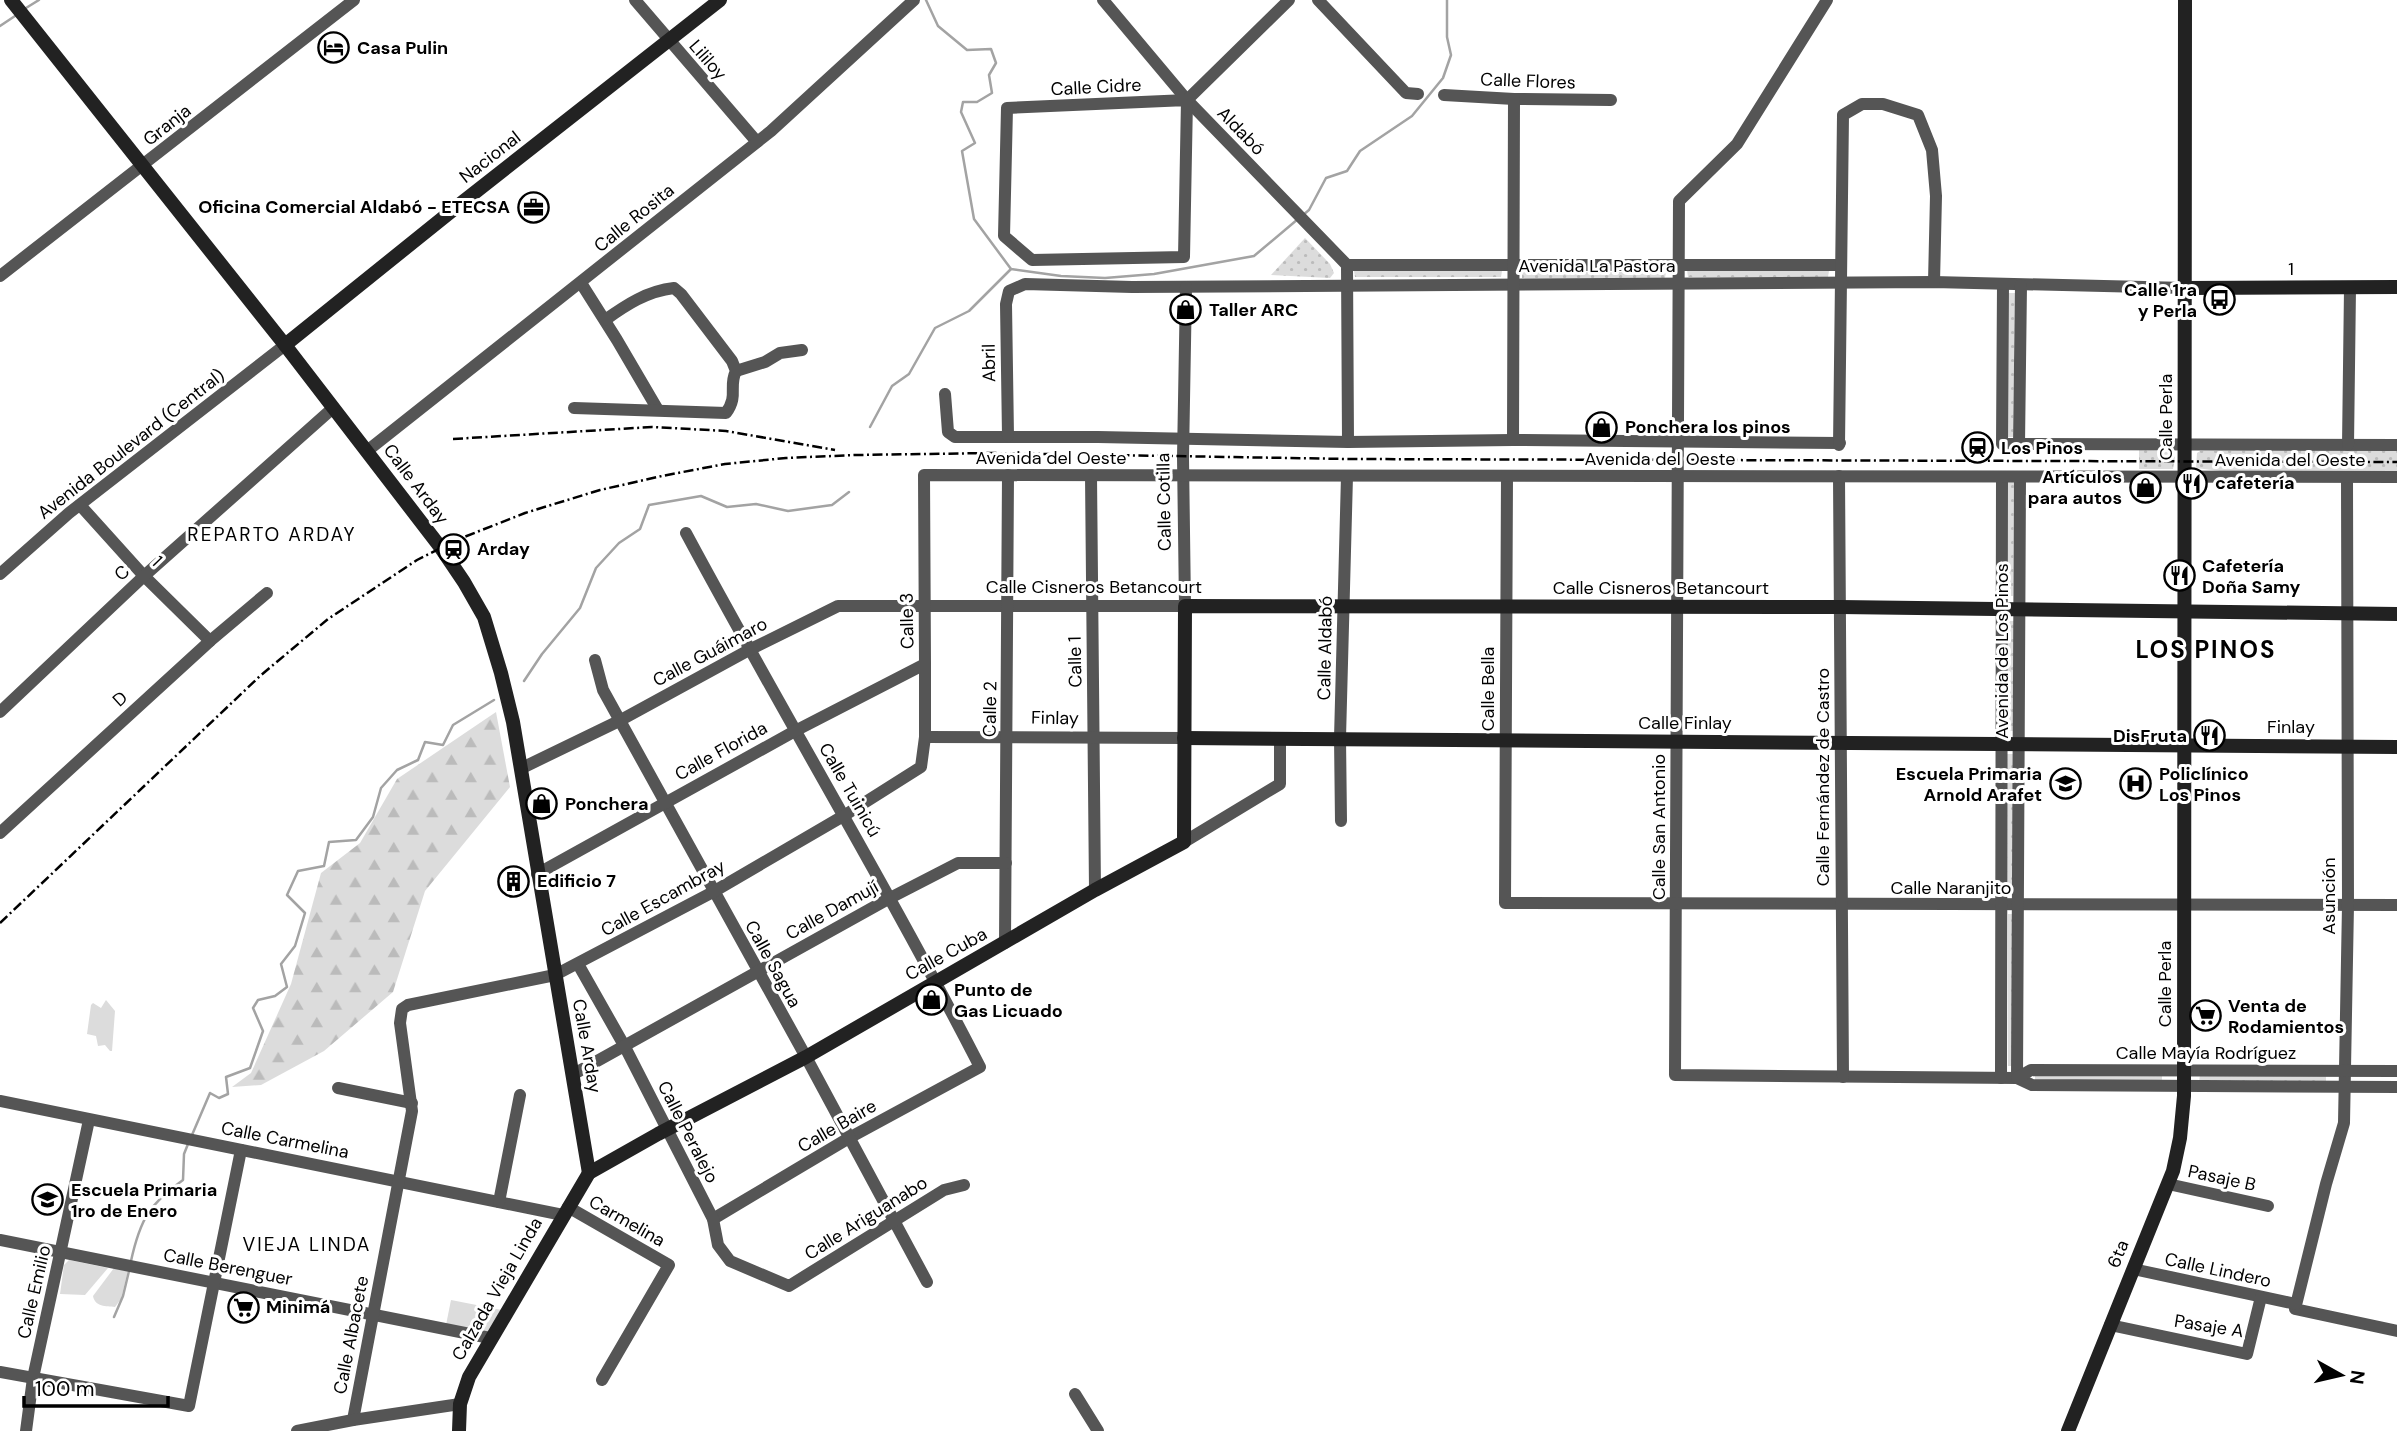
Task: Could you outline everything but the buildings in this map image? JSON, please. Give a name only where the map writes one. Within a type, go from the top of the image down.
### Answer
[{"type":"street","name":"Granja","points":[[0,276],[354,0]]},
{"type":"street","name":"Lililoy","points":[[635,0],[757,142]]},
{"type":"street","name":"Nacional","points":[[285,345],[720,0]]},
{"type":"street","name":"Calle Rosita","points":[[367,451],[757,142],[914,0]]},
{"type":"street","name":"Aldabó","points":[[1104,0],[1187,100],[1348,265]]},
{"type":"street","points":[[1187,100],[1289,0]]},
{"type":"street","points":[[1318,0],[1406,93],[1418,94]]},
{"type":"street","name":"Calle San Antonio","points":[[1675,1075],[1679,201],[1737,144],[1827,0]]},
{"type":"street","name":"Calle Perla","points":[[2184,1078],[2185,0]]},
{"type":"street","name":"Calle Arday","points":[[18,8],[367,451],[464,582],[484,617],[501,673],[522,768],[537,874],[589,1173]]},
{"type":"street","name":"Calle Flores","points":[[1444,95],[1611,100]]},
{"type":"street","points":[[1513,440],[1514,99]]},
{"type":"street","name":"Calle Cidre","points":[[1187,100],[1184,257],[1032,260],[1004,236],[1007,108],[1187,100]]},
{"type":"street","points":[[1840,283],[1843,115],[1862,104],[1883,104],[1918,115],[1932,150],[1935,185],[1934,282]]},
{"type":"street","points":[[1348,265],[1348,442]]},
{"type":"street","name":"Avenida La Pastora","points":[[1348,265],[1840,265]]},
{"type":"street","name":"Avenida La Pastora","points":[[1009,291],[1024,284],[1186,287],[1934,282],[2186,288]]},
{"type":"street","points":[[581,283],[658,410]]},
{"type":"street","name":"Avenida del Oeste","points":[[945,394],[947,432],[955,437],[1840,444],[1840,283]]},
{"type":"street","name":"Avenida del Oeste","points":[[2003,284],[2002,444],[2397,445]]},
{"type":"street","points":[[2019,444],[2021,285]]},
{"type":"street","name":"Calle Cotilla","points":[[1184,842],[1183,440],[1186,287]]},
{"type":"street","name":"1","points":[[2186,288],[2397,287]]},
{"type":"street","points":[[605,320],[633,300],[663,289],[674,288],[732,361],[736,371]]},
{"type":"street","points":[[2348,445],[2350,288]]},
{"type":"street","name":"Abril","points":[[1008,436],[1006,304],[1009,291]]},
{"type":"street","name":"Avenida Boulevard (Central)","points":[[0,574],[80,505],[285,345]]},
{"type":"street","points":[[574,408],[726,413],[734,399],[733,377],[736,371],[765,362],[780,353],[802,350]]},
{"type":"street","name":"C","points":[[0,712],[144,576],[333,408]]},
{"type":"street","name":"Avenida del Oeste","points":[[924,475],[2397,477]]},
{"type":"street","name":"Calle 3","points":[[921,767],[925,737],[924,475]]},
{"type":"street","name":"Calle 2","points":[[1005,943],[1008,475]]},
{"type":"street","name":"Calle 1","points":[[1091,475],[1095,890]]},
{"type":"street","name":"Calle Aldabó","points":[[1341,821],[1340,738],[1347,476]]},
{"type":"street","name":"Calle Bella","points":[[1505,902],[1507,476]]},
{"type":"street","name":"Calle Fernández de Castro","points":[[1839,476],[1843,1077]]},
{"type":"street","name":"Avenida de Los Pinos","points":[[2001,1078],[2002,477]]},
{"type":"street","name":"Avenida de Los Pinos","points":[[2017,1078],[2020,477]]},
{"type":"street","name":"Asunción","points":[[2296,1307],[2344,1123],[2348,905],[2347,477]]},
{"type":"street","name":"1","points":[[80,505],[144,576],[211,641]]},
{"type":"street","name":"Calle Tuinicú","points":[[686,533],[749,650],[845,815],[980,1067]]},
{"type":"street","name":"D","points":[[0,833],[267,593]]},
{"type":"street","name":"Calle Guáimaro","points":[[522,768],[619,721],[749,650],[838,606],[925,606]]},
{"type":"street","name":"Calle Cisneros Betancourt","points":[[925,606],[1840,607],[2397,614]]},
{"type":"street","name":"Calle Sagua","points":[[595,660],[603,690],[619,721],[806,1057],[927,1282]]},
{"type":"street","name":"Calle Florida","points":[[537,874],[795,731],[925,664]]},
{"type":"street","name":"Finlay","points":[[925,737],[1184,738]]},
{"type":"street","name":"Calle Finlay","points":[[1184,738],[2185,746]]},
{"type":"street","name":"Calle Cuba","points":[[589,1173],[806,1057],[1095,890],[1184,842],[1280,784],[1280,739]]},
{"type":"street","name":"Finlay","points":[[2185,746],[2397,747]]},
{"type":"street","name":"Calle Escambray","points":[[402,1009],[408,1005],[555,975],[713,892],[921,767]]},
{"type":"street","name":"Calle Damují","points":[[572,1075],[958,863],[1006,863]]},
{"type":"street","name":"Calle Naranjito","points":[[1505,902],[2397,905]]},
{"type":"street","name":"Calle Peralejo","points":[[578,964],[625,1047],[713,1219],[718,1245],[730,1261],[789,1286]]},
{"type":"street","name":"Calle Albacete","points":[[353,1420],[400,1181],[412,1103],[400,1023],[402,1009]]},
{"type":"street","name":"Calle Baire","points":[[713,1219],[849,1138],[980,1067]]},
{"type":"street","name":"Calle Mayía Rodríguez","points":[[1675,1075],[2017,1078],[2032,1085],[2397,1071]]},
{"type":"street","name":"Calle Mayía Rodríguez","points":[[2184,1078],[2344,1087],[2397,1087]]},
{"type":"street","name":"6ta","points":[[2068,1431],[2168,1184],[2180,1138],[2184,1078]]},
{"type":"street","points":[[338,1088],[412,1103]]},
{"type":"street","points":[[499,1202],[520,1094]]},
{"type":"street","name":"Calle Carmelina","points":[[0,1101],[499,1202],[565,1211]]},
{"type":"street","name":"Calle Emilio","points":[[26,1431],[33,1378],[89,1120]]},
{"type":"street","points":[[0,1372],[189,1406],[241,1150]]},
{"type":"street","name":"Calzada Vieja Linda","points":[[459,1431],[460,1404],[469,1377],[589,1173]]},
{"type":"street","name":"Pasaje B","points":[[2168,1184],[2268,1206]]},
{"type":"street","name":"Calle Ariguanabo","points":[[789,1286],[944,1190],[964,1185]]},
{"type":"street","name":"Carmelina","points":[[565,1211],[669,1265],[602,1380]]},
{"type":"street","name":"Calle Berenguer","points":[[0,1240],[490,1338]]},
{"type":"street","name":"Calle Lindero","points":[[2133,1269],[2397,1331]]},
{"type":"street","name":"Pasaje A","points":[[2110,1325],[2247,1354],[2260,1297]]},
{"type":"street","points":[[1075,1394],[1098,1431]]},
{"type":"street","points":[[296,1431],[460,1404]]},
{"type":"green space","points":[[1305,238],[1330,264],[1334,273],[1330,278],[1271,275]]},
{"type":"green space","points":[[1687,270],[1829,271],[1828,277],[1688,277]]},
{"type":"green space","points":[[1354,271],[1502,271],[1501,277],[1355,277]]},
{"type":"green space","points":[[1522,272],[1666,272],[1665,278],[1522,278]]},
{"type":"green space","points":[[2008,293],[2015,293],[2013,437],[2006,437]]},
{"type":"green space","points":[[2397,448],[2397,472],[2220,471],[2196,468],[2197,453],[2200,451]]},
{"type":"green space","points":[[2139,450],[2168,451],[2175,457],[2173,469],[2139,469]]},
{"type":"green space","points":[[2008,481],[2014,481],[2013,596],[2007,596]]},
{"type":"green space","points":[[2008,621],[2014,621],[2014,731],[2007,731]]},
{"type":"green space","points":[[496,712],[510,787],[425,891],[393,992],[324,1051],[261,1085],[232,1087],[251,1073],[291,984],[321,873],[360,843],[397,779]]},
{"type":"green space","points":[[2007,754],[2014,754],[2014,895],[2007,895]]},
{"type":"green space","points":[[2008,914],[2013,914],[2014,1066],[2008,1066]]},
{"type":"green space","points":[[106,1000],[115,1011],[112,1051],[105,1045],[98,1046],[96,1036],[87,1034],[91,1005],[93,1003],[101,1008]]},
{"type":"green space","points":[[2035,1073],[2162,1074],[2162,1083],[2035,1082]]},
{"type":"green space","points":[[2200,1074],[2326,1075],[2326,1084],[2199,1083]]},
{"type":"green space","points":[[69,1260],[108,1268],[85,1295],[60,1294],[64,1265]]},
{"type":"green space","points":[[114,1268],[128,1270],[121,1299],[115,1307],[101,1305],[93,1296]]},
{"type":"green space","points":[[451,1300],[502,1310],[490,1334],[446,1325]]},
{"type":"waterway","points":[[26,8],[39,0]]},
{"type":"waterway","points":[[926,0],[938,26],[967,50],[991,49],[996,63],[989,75],[992,93],[977,102],[963,102],[961,112],[975,143],[962,151],[974,219],[1011,269],[1061,276],[1105,278],[1154,274],[1254,256],[1298,219]]},
{"type":"waterway","points":[[1303,215],[1309,210],[1326,178],[1347,171],[1360,151],[1412,116],[1443,78],[1451,55],[1447,37],[1447,0]]},
{"type":"waterway","points":[[0,26],[18,14]]},
{"type":"waterway","points":[[870,427],[892,386],[909,374],[935,328],[969,311],[1011,269]]},
{"type":"waterway","points":[[524,681],[542,654],[580,608],[596,568],[619,543],[640,529],[649,505],[701,496],[727,507],[756,504],[788,511],[832,505],[849,492]]},
{"type":"waterway","points":[[192,1135],[210,1093],[219,1098],[228,1094],[226,1077],[250,1068],[263,1031],[253,1008],[258,1000],[275,996],[287,987],[281,964],[295,946],[305,913],[287,895],[298,871],[324,866],[329,842],[356,840],[373,817],[381,788],[397,770],[418,760],[425,742],[443,745],[453,725],[494,700]]},
{"type":"waterway","points":[[131,1261],[138,1234],[148,1214],[162,1197],[183,1180],[184,1154],[188,1144]]},
{"type":"waterway","points":[[114,1317],[129,1271]]},
{"type":"railway","points":[[453,439],[652,427],[726,431],[835,450]]},
{"type":"railway","points":[[0,923],[260,676],[328,619],[417,560],[459,539],[525,513],[600,490],[662,476],[725,464],[786,458],[991,453],[1349,459],[2397,462]]},
{"type":"place","name":"Casa Pulin","points":[[334,48]]},
{"type":"place","name":"Oficina Comercial Aldabó - ETECSA","points":[[533,207]]},
{"type":"place","name":"Calle 1ra y Perla","points":[[2220,300]]},
{"type":"place","name":"Taller ARC","points":[[1186,310]]},
{"type":"place","name":"Ponchera los pinos","points":[[1602,427]]},
{"type":"place","name":"Los Pinos","points":[[1978,448]]},
{"type":"place","name":"cafetería","points":[[2192,483]]},
{"type":"place","name":"Artículos para autos","points":[[2145,487]]},
{"type":"place","name":"Arday","points":[[454,549]]},
{"type":"place","name":"Cafetería Doña Samy","points":[[2179,576]]},
{"type":"place","name":"DisFruta","points":[[2210,736]]},
{"type":"place","name":"Escuela Primaria Arnold Arafet","points":[[2065,784]]},
{"type":"place","name":"Policlínico Los Pinos","points":[[2136,784]]},
{"type":"place","name":"Ponchera","points":[[542,804]]},
{"type":"place","name":"Edificio 7","points":[[514,881]]},
{"type":"place","name":"Punto de Gas Licuado","points":[[931,1000]]},
{"type":"place","name":"Venta de Rodamientos","points":[[2205,1016]]},
{"type":"place","name":"Escuela Primaria 1ro de Enero","points":[[48,1200]]},
{"type":"place","name":"Minimá","points":[[243,1307]]},
{"type":"district","name":"REPARTO ARDAY","points":[[272,534]]},
{"type":"district","name":"LOS PINOS","points":[[2206,650]]},
{"type":"district","name":"VIEJA LINDA","points":[[307,1244]]}]
